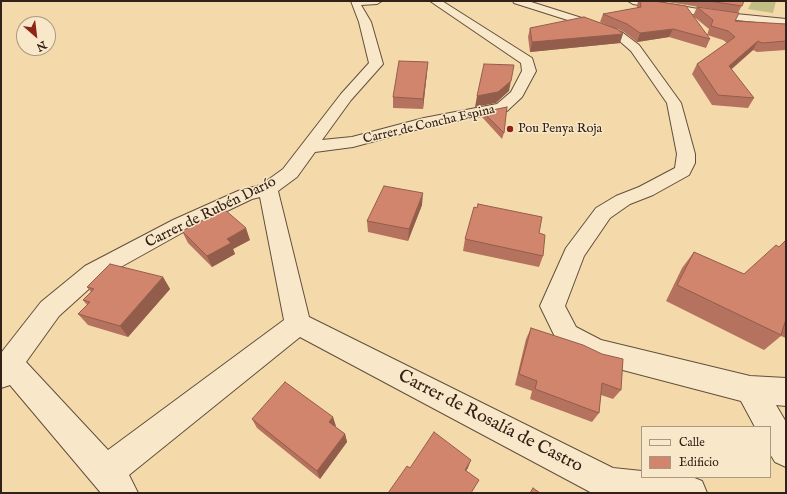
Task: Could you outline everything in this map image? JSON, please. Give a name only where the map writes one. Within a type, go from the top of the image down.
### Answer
[{"type":"street","points":[[355,2],[377,1]]},
{"type":"street","name":"Carrer de Concha Espina","points":[[310,147],[353,142],[424,124],[502,108],[517,94],[529,71],[527,61],[435,1]]},
{"type":"street","points":[[518,1],[600,27],[619,35],[635,48],[674,103],[686,154],[686,163],[683,171],[646,192],[623,200],[603,213],[574,254],[552,306],[567,334],[596,351],[750,390],[786,392]]},
{"type":"street","points":[[633,1],[716,15],[786,22]]},
{"type":"street","name":"Carrer de Rubén Darío","points":[[4,366],[50,309],[93,272],[180,225],[245,195],[268,189],[290,173],[346,97],[376,64],[365,22],[355,2]]},
{"type":"street","points":[[4,366],[114,483],[298,324],[268,189]]},
{"type":"street","name":"Carrer de Rosalía de Castro","points":[[298,324],[611,484],[690,493]]},
{"type":"street","points":[[750,390],[786,451]]},
{"type":"shaded area","points":[[752,1],[776,1],[773,13],[748,9]]},
{"type":"building","points":[[640,1],[654,1],[686,6],[710,39],[673,29],[640,33],[627,24],[603,14],[641,7]]},
{"type":"building","points":[[709,1],[744,1],[742,6]]},
{"type":"building","points":[[697,7],[739,13],[735,21],[786,24],[786,41],[762,43],[758,41],[729,66],[754,98],[718,95],[697,64],[735,37],[728,31],[711,26],[713,20]]},
{"type":"building","points":[[584,17],[617,29],[623,34],[532,42],[530,28]]},
{"type":"building","points":[[399,61],[428,62],[423,99],[393,97]]},
{"type":"building","points":[[484,64],[514,65],[511,81],[498,92],[477,96]]},
{"type":"building","points":[[507,107],[504,133],[483,112]]},
{"type":"building","points":[[384,186],[423,193],[409,229],[367,221]]},
{"type":"building","points":[[478,204],[542,217],[539,233],[545,235],[543,256],[465,239],[474,207],[477,208]]},
{"type":"building","points":[[224,209],[246,228],[227,239],[231,243],[207,256],[182,231]]},
{"type":"building","points":[[786,240],[786,319],[781,335],[677,285],[694,252],[744,274],[776,245],[779,247]]},
{"type":"building","points":[[110,264],[163,277],[120,326],[78,314],[90,302],[83,300],[94,289],[87,287]]},
{"type":"building","points":[[531,328],[583,345],[602,354],[623,359],[621,390],[602,383],[599,413],[535,389],[537,381],[519,374]]},
{"type":"building","points":[[285,382],[333,417],[329,422],[345,434],[317,471],[252,419]]},
{"type":"building","points":[[434,432],[471,460],[465,470],[479,480],[471,493],[388,493],[407,466],[410,468]]},
{"type":"building","points":[[533,488],[540,493],[530,493]]},
{"type":"place","name":"Pou Penya Roja","points":[[510,129]]}]
